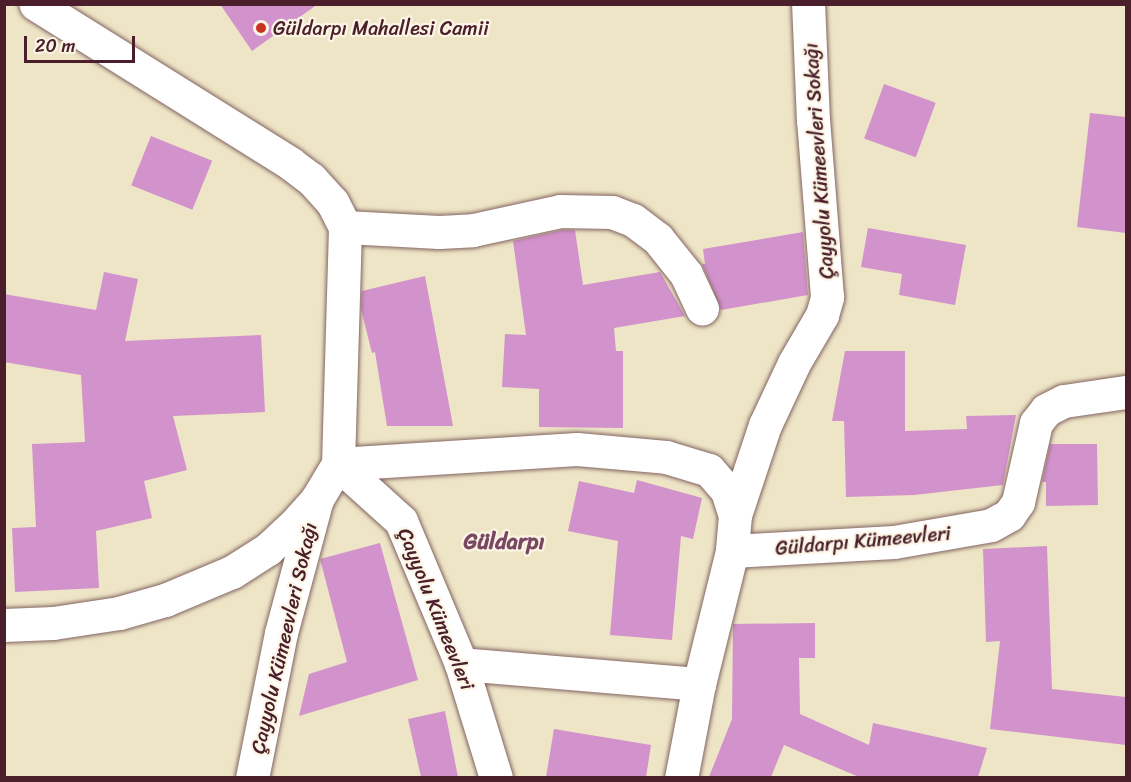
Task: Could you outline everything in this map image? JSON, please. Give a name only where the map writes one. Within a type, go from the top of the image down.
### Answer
[{"type":"street","points":[[36,4],[297,168],[332,202],[345,227],[439,232],[473,230],[560,211],[612,212],[633,220],[664,245],[686,274],[702,309]]},
{"type":"street","name":"Çayyolu Kümeevleri Sokağı","points":[[681,777],[699,684],[732,551],[735,515],[765,425],[794,363],[822,315],[827,297],[813,121],[808,4]]},
{"type":"street","name":"Çayyolu Kümeevleri Sokağı","points":[[4,625],[53,623],[119,613],[202,586],[268,549],[317,499],[338,464],[345,227]]},
{"type":"street","name":"Güldarpı Kümeevleri","points":[[732,551],[894,542],[991,525],[1009,515],[1018,502],[1036,423],[1046,410],[1064,401],[1126,392]]},
{"type":"street","name":"Çayyolu Kümeevleri Sokağı","points":[[338,464],[577,449],[666,457],[709,470],[727,491],[735,515]]},
{"type":"street","name":"Çayyolu Kümeevleri","points":[[338,464],[401,522],[461,664],[496,777]]},
{"type":"street","name":"Çayyolu Kümeevleri Sokağı","points":[[252,777],[281,633],[317,499]]},
{"type":"street","points":[[461,664],[699,684]]},
{"type":"building","name":"Güldarpı Mahallesi Camii","points":[[220,4],[318,4],[252,51]]},
{"type":"building","points":[[884,84],[936,103],[916,157],[864,139]]},
{"type":"building","points":[[1090,113],[1126,117],[1126,233],[1077,227]]},
{"type":"building","points":[[151,136],[212,161],[192,210],[131,185]]},
{"type":"building","points":[[868,228],[966,245],[955,305],[899,295],[902,274],[861,267]]},
{"type":"building","points":[[562,230],[575,230],[583,285],[660,272],[685,316],[614,328],[616,351],[623,351],[623,428],[539,427],[539,389],[502,387],[505,334],[526,335],[513,241]]},
{"type":"building","points":[[803,232],[808,295],[721,310],[702,264],[705,264],[703,249]]},
{"type":"building","points":[[104,272],[138,279],[125,341],[261,335],[265,412],[173,416],[187,470],[144,481],[152,518],[96,531],[99,588],[15,592],[12,528],[36,527],[32,444],[85,442],[81,375],[4,362],[4,294],[96,310]]},
{"type":"building","points":[[425,276],[453,426],[387,426],[375,352],[372,353],[361,309],[362,291]]},
{"type":"building","points":[[845,351],[905,351],[905,431],[967,429],[966,416],[1016,415],[1003,485],[914,495],[846,497],[844,421],[832,421]]},
{"type":"building","points":[[1050,444],[1097,444],[1098,505],[1046,506],[1046,482],[1042,482]]},
{"type":"building","points":[[637,480],[702,498],[693,539],[681,536],[672,640],[610,635],[618,541],[568,531],[579,481],[634,493]]},
{"type":"building","points":[[380,543],[418,680],[299,716],[309,674],[347,662],[320,559]]},
{"type":"building","points":[[1047,546],[1052,689],[1126,697],[1126,745],[990,729],[1000,641],[986,642],[983,549]]},
{"type":"building","points":[[815,623],[815,658],[799,658],[800,714],[869,745],[873,723],[987,748],[978,777],[859,777],[784,745],[771,777],[709,777],[732,719],[733,624]]},
{"type":"building","points":[[445,711],[458,777],[421,777],[408,719]]},
{"type":"building","points":[[554,729],[651,745],[646,777],[546,777]]},
{"type":"place","name":"Güldarpı Mahallesi Camii","points":[[261,28]]},
{"type":"district","name":"Güldarpı","points":[[504,542]]}]
